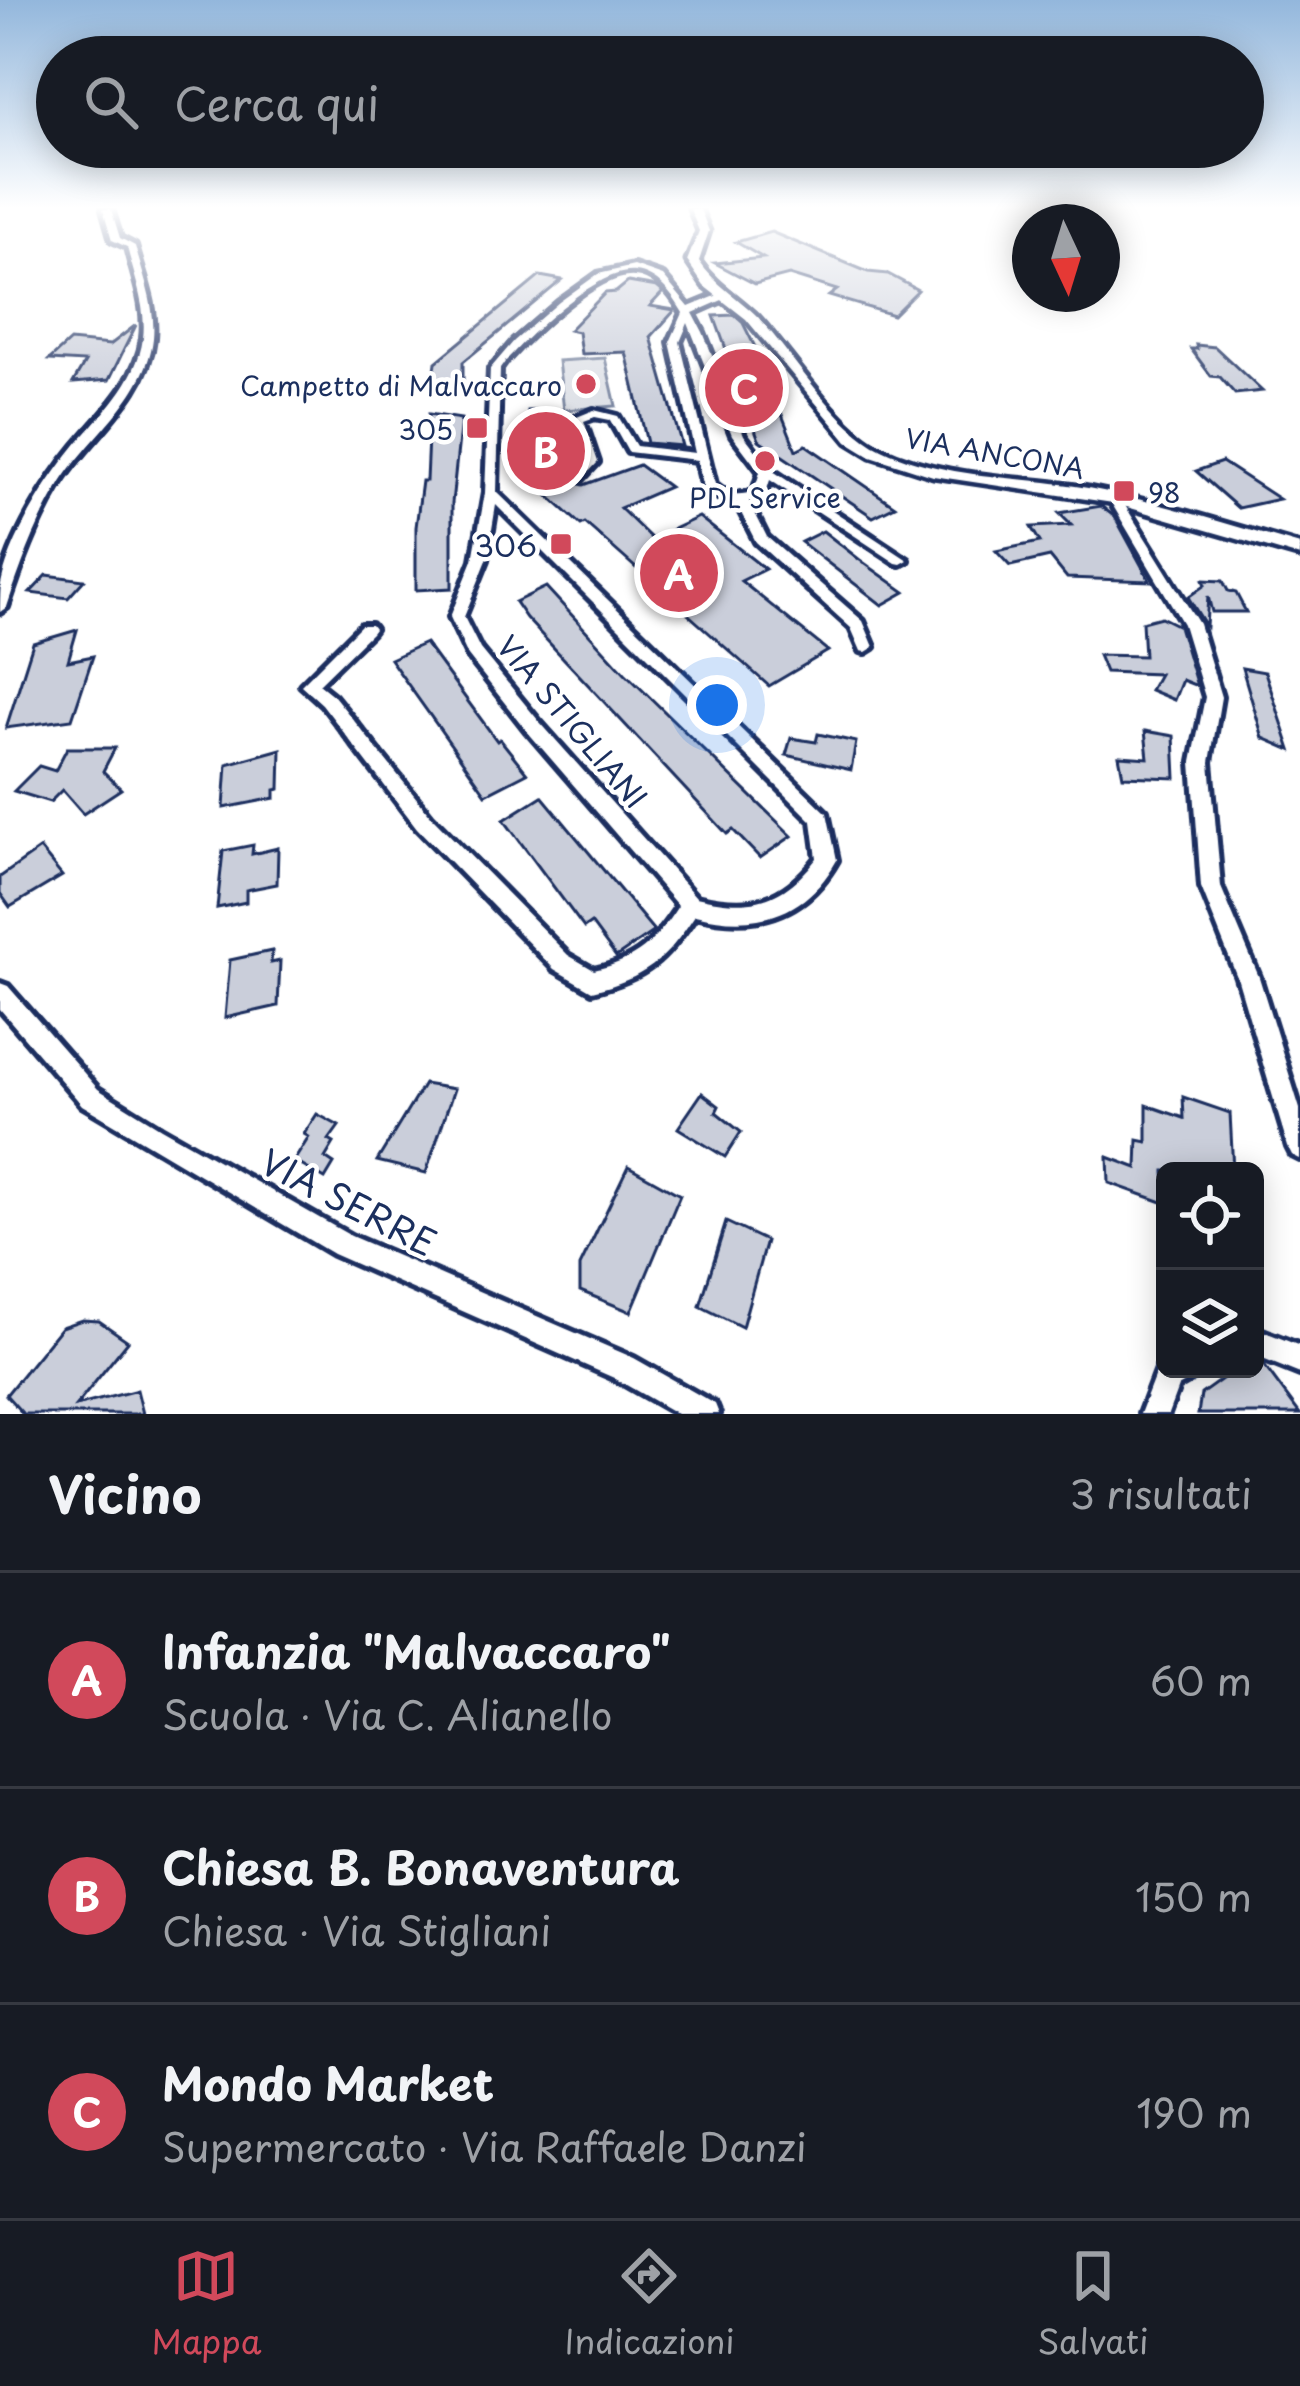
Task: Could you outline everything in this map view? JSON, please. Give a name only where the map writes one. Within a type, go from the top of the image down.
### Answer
[{"type":"street","points":[[0,607],[26,526],[76,452],[120,406],[146,347],[149,307],[140,275]]},
{"type":"street","name":"VIA STIGLIANI","points":[[608,275],[593,277],[500,360],[493,379],[490,493],[480,560],[457,617],[474,652],[690,905]]},
{"type":"street","name":"VIA STIGLIANI","points":[[652,275],[664,278],[684,302]]},
{"type":"street","name":"VIA ANCONA","points":[[701,275],[853,439],[870,451],[906,464],[1114,499],[1300,551]]},
{"type":"street","points":[[684,302],[719,298]]},
{"type":"street","points":[[684,302],[719,298]]},
{"type":"street","points":[[684,302],[676,338],[709,486],[724,498],[742,501],[760,493],[766,472]]},
{"type":"street","points":[[684,302],[740,440],[766,472],[901,560]]},
{"type":"street","points":[[676,338],[701,338]]},
{"type":"street","points":[[578,476],[592,462],[578,419],[594,413],[614,418],[632,449],[702,458]]},
{"type":"street","points":[[366,628],[309,685],[328,700],[424,822],[562,962],[592,981],[635,972],[665,943],[690,905],[728,916],[773,908],[811,884],[827,860],[821,818],[490,493]]},
{"type":"street","points":[[1114,499],[1191,624],[1213,697],[1201,762],[1211,887],[1248,977],[1300,1147]]},
{"type":"street","points":[[742,501],[761,538],[858,626],[866,647]]},
{"type":"street","name":"VIA SERRE","points":[[0,993],[90,1097],[153,1136],[342,1245],[624,1368],[705,1414]]},
{"type":"street","points":[[1264,1346],[1300,1360]]},
{"type":"street","points":[[1154,1414],[1168,1378]]},
{"type":"shaded area","name":"Campetto di Malvaccaro","points":[[605,358],[616,406],[564,410],[558,361]]},
{"type":"building","points":[[738,275],[890,275],[918,290],[893,315],[829,296],[837,290],[789,275],[755,284]]},
{"type":"building","points":[[540,276],[562,280],[463,362],[463,390],[432,393],[436,362]]},
{"type":"building","points":[[628,282],[657,287],[663,292],[650,306],[675,310],[651,337],[682,446],[647,443],[626,352],[581,354],[578,332],[569,330],[605,293],[616,292]]},
{"type":"building","points":[[734,315],[756,349],[796,450],[806,445],[895,506],[873,517],[759,440],[714,316]]},
{"type":"building","points":[[136,325],[109,380],[73,383],[85,362],[49,360],[70,341],[110,345]]},
{"type":"building","points":[[1196,345],[1215,347],[1262,391],[1235,394],[1220,377],[1211,376],[1191,349],[1197,349]]},
{"type":"building","points":[[563,410],[562,440],[574,438],[581,460],[571,470],[571,482],[584,485],[639,465],[669,487],[620,508],[652,539],[699,517],[765,569],[741,581],[828,651],[769,686],[541,489],[559,481],[520,466],[528,411]]},
{"type":"building","points":[[429,414],[461,419],[452,503],[452,588],[416,590],[416,527],[422,481],[426,481]]},
{"type":"building","points":[[1222,462],[1279,499],[1238,508],[1196,471]]},
{"type":"building","points":[[1101,506],[1115,517],[1150,581],[1067,578],[1050,557],[1010,566],[996,551],[1040,542],[1031,527],[1071,525],[1059,513]]},
{"type":"building","points":[[823,531],[905,592],[882,605],[801,542]]},
{"type":"building","points":[[47,575],[84,580],[68,598],[30,593]]},
{"type":"building","points":[[1203,580],[1223,581],[1246,612],[1212,612],[1208,596],[1206,626],[1188,597],[1205,585]]},
{"type":"building","points":[[546,587],[625,673],[792,836],[760,858],[733,830],[727,834],[526,618],[515,602]]},
{"type":"building","points":[[1161,617],[1179,626],[1197,686],[1182,680],[1174,700],[1150,690],[1159,674],[1105,672],[1098,655],[1144,656],[1142,622]]},
{"type":"building","points":[[77,630],[68,661],[93,656],[72,719],[6,728],[33,643]]},
{"type":"building","points":[[425,643],[497,741],[527,773],[486,794],[390,659]]},
{"type":"building","points":[[1242,668],[1265,672],[1291,750],[1263,738]]},
{"type":"building","points":[[1145,731],[1174,736],[1176,778],[1123,776],[1119,756],[1148,758]]},
{"type":"building","points":[[818,734],[856,742],[851,770],[786,755],[791,738],[816,742]]},
{"type":"building","points":[[67,748],[115,748],[103,771],[121,789],[83,814],[62,790],[50,802],[14,791],[39,766],[55,771]]},
{"type":"building","points":[[281,749],[280,789],[275,790],[275,798],[224,808],[227,764]]},
{"type":"building","points":[[542,796],[654,931],[616,957],[591,923],[584,928],[504,820]]},
{"type":"building","points":[[253,845],[252,854],[278,848],[277,884],[246,890],[246,902],[217,908],[223,851]]},
{"type":"building","points":[[40,849],[62,876],[10,907],[0,893],[0,877]]},
{"type":"building","points":[[272,951],[271,963],[280,961],[278,1006],[225,1018],[230,960]]},
{"type":"building","points":[[424,1084],[454,1089],[426,1173],[377,1161]]},
{"type":"building","points":[[702,1093],[741,1132],[725,1157],[678,1128]]},
{"type":"building","points":[[1183,1097],[1230,1113],[1233,1162],[1156,1162],[1156,1200],[1109,1183],[1108,1157],[1137,1168],[1138,1140],[1147,1142],[1147,1105],[1184,1118]]},
{"type":"building","points":[[317,1114],[339,1126],[329,1140],[334,1143],[325,1158],[334,1164],[325,1179],[294,1161]]},
{"type":"building","points":[[628,1166],[680,1195],[631,1312],[580,1291],[580,1266]]},
{"type":"building","points":[[726,1222],[766,1241],[742,1327],[700,1306]]},
{"type":"building","points":[[82,1320],[99,1321],[128,1341],[76,1406],[137,1390],[143,1414],[23,1414],[6,1395],[61,1327]]},
{"type":"building","points":[[1264,1365],[1300,1414],[1198,1414],[1201,1394],[1223,1378],[1264,1378]]},
{"type":"place","name":"Campetto di Malvaccaro","points":[[586,384]]},
{"type":"place","name":"Mondo Market","points":[[744,388]]},
{"type":"place","name":"305","points":[[477,428]]},
{"type":"place","name":"Chiesa B. Bonaventura","points":[[546,451]]},
{"type":"place","name":"PDL Service","points":[[765,461]]},
{"type":"place","name":"98","points":[[1124,491]]},
{"type":"place","name":"306","points":[[561,544]]},
{"type":"place","name":"Infanzia \"Malvaccaro\"","points":[[679,573]]}]
